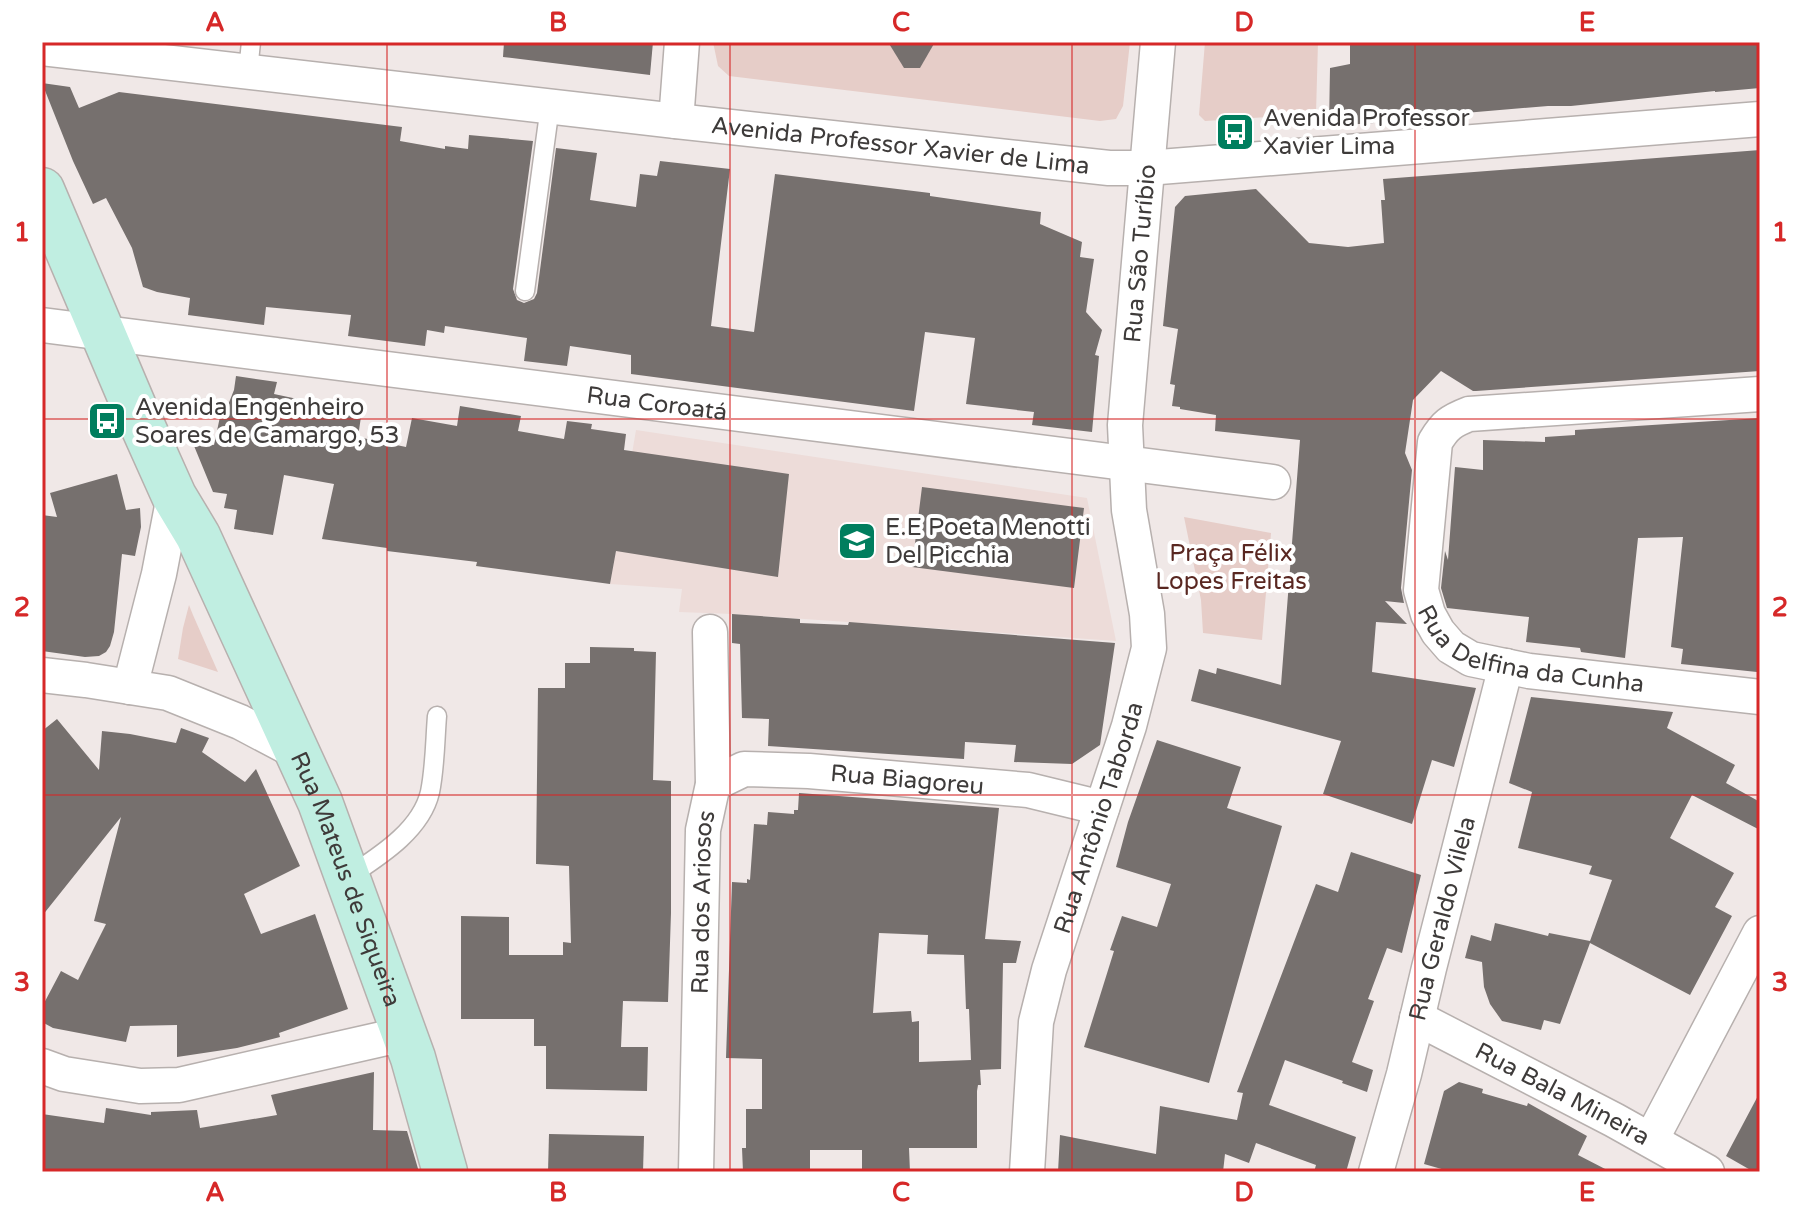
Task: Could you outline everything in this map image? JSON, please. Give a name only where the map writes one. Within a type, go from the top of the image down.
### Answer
[{"type":"street","points":[[676,121],[682,42]]},
{"type":"street","name":"Rua São Turíbio","points":[[1127,463],[1125,425],[1158,42]]},
{"type":"street","name":"Avenida Professor Xavier de Lima","points":[[42,48],[249,57],[550,106],[1109,168],[1147,168],[1760,119]]},
{"type":"street","points":[[42,190],[174,496],[198,536],[297,752]]},
{"type":"street","name":"Rua Coroatá","points":[[42,325],[1273,482]]},
{"type":"street","name":"Rua Delfina da Cunha","points":[[1760,394],[1469,414],[1455,420],[1444,427],[1435,442],[1421,590],[1428,614],[1438,632],[1451,647],[1471,659],[1529,671],[1760,697]]},
{"type":"street","name":"Rua Antônio Taborda","points":[[1027,1172],[1036,1022],[1049,970],[1129,726],[1149,648],[1147,614],[1129,510],[1127,463]]},
{"type":"street","points":[[130,687],[159,574],[174,496]]},
{"type":"street","name":"Rua dos Ariosos","points":[[696,1172],[703,830],[713,784],[710,632]]},
{"type":"street","name":"Rua Geraldo Vilela","points":[[1376,1172],[1404,1074],[1506,666]]},
{"type":"street","name":"Rua Mateus de Siqueira","points":[[42,675],[168,693],[240,722],[297,752],[320,802],[413,1058],[445,1172]]},
{"type":"street","name":"Rua Biagoreu","points":[[713,784],[744,769],[809,771],[1028,790],[1102,808]]},
{"type":"street","points":[[1651,1140],[1760,933]]},
{"type":"street","name":"Rua Bala Mineira","points":[[1417,1018],[1707,1172]]},
{"type":"street","points":[[42,1066],[64,1074],[140,1086],[179,1085],[404,1034]]},
{"type":"lane","points":[[525,291],[550,106]]},
{"type":"lane","points":[[348,877],[387,850],[415,822],[429,794],[437,716]]},
{"type":"shaded area","name":"E.E Poeta Menotti Del Picchia","points":[[636,430],[1087,498],[1116,641],[679,612],[682,589],[610,584]]},
{"type":"green space","points":[[713,42],[1130,42],[1123,106],[1116,119],[1100,121],[729,76],[718,66]]},
{"type":"green space","points":[[1205,42],[1318,42],[1316,114],[1205,121],[1199,115]]},
{"type":"green space","name":"Praça Félix Lopes Freitas","points":[[1184,517],[1271,533],[1262,640],[1203,633],[1201,600]]},
{"type":"green space","points":[[189,605],[218,672],[178,659]]},
{"type":"building","points":[[504,42],[653,42],[650,75],[503,57]]},
{"type":"building","points":[[888,42],[935,42],[920,68],[904,68]]},
{"type":"building","points":[[1350,42],[1760,42],[1760,88],[1418,117],[1418,109],[1375,110],[1374,123],[1329,126],[1330,68],[1350,64]]},
{"type":"building","points":[[42,83],[70,87],[79,108],[119,92],[402,127],[400,141],[445,149],[445,146],[468,149],[469,135],[533,141],[513,289],[517,300],[524,303],[534,299],[537,293],[556,148],[597,153],[590,200],[636,207],[640,174],[657,176],[660,161],[730,169],[711,326],[754,332],[775,174],[930,193],[930,196],[1041,212],[1040,224],[1082,242],[1080,257],[1094,259],[1086,312],[1102,330],[1095,355],[1099,356],[1092,432],[1032,425],[1034,412],[966,404],[975,338],[925,332],[914,411],[631,374],[631,355],[570,346],[567,366],[524,361],[527,338],[445,326],[444,333],[427,330],[425,346],[348,336],[351,315],[266,307],[264,325],[188,315],[190,298],[143,287],[132,248],[106,198],[93,204]]},
{"type":"building","points":[[1760,150],[1760,371],[1473,391],[1441,371],[1413,400],[1405,453],[1412,470],[1401,588],[1404,603],[1385,601],[1407,624],[1376,622],[1372,672],[1476,688],[1454,767],[1432,760],[1412,824],[1323,794],[1341,741],[1191,701],[1199,669],[1216,674],[1217,668],[1281,685],[1300,440],[1215,431],[1216,415],[1172,406],[1175,385],[1170,384],[1178,329],[1163,326],[1175,207],[1185,196],[1256,189],[1309,243],[1348,247],[1384,243],[1383,179]]},
{"type":"building","points":[[236,376],[277,382],[274,394],[362,410],[358,437],[406,447],[412,418],[457,426],[460,406],[521,416],[518,431],[564,439],[567,421],[592,424],[591,429],[626,434],[624,450],[789,474],[778,577],[616,551],[610,584],[476,566],[477,562],[322,539],[334,484],[284,475],[273,535],[234,529],[237,510],[224,508],[227,494],[213,492],[192,441],[214,445],[221,412],[226,410]]},
{"type":"building","points":[[1760,418],[1760,657],[1757,672],[1681,664],[1683,649],[1671,647],[1683,537],[1638,538],[1625,658],[1581,652],[1580,648],[1526,642],[1529,617],[1447,608],[1441,588],[1445,551],[1448,560],[1455,467],[1483,470],[1483,440],[1545,442],[1545,437],[1575,435],[1575,430]]},
{"type":"building","points":[[117,474],[126,510],[140,508],[141,527],[135,556],[122,554],[110,646],[99,656],[42,651],[42,515],[57,517],[50,493]]},
{"type":"building","points":[[922,487],[1084,508],[1074,588],[912,567]]},
{"type":"building","points":[[732,614],[800,619],[800,623],[848,625],[849,622],[1115,643],[1100,745],[1072,764],[1014,762],[1016,745],[965,742],[964,759],[768,746],[769,719],[742,718],[740,644],[732,643]]},
{"type":"building","points":[[590,647],[656,652],[653,780],[671,781],[668,1002],[623,1001],[621,1047],[648,1047],[647,1091],[546,1089],[546,1046],[534,1046],[534,1019],[461,1019],[461,916],[509,917],[509,955],[563,955],[563,942],[571,943],[569,866],[536,864],[538,688],[565,688],[565,663],[590,663]]},
{"type":"building","points":[[1531,697],[1673,712],[1667,728],[1735,765],[1726,783],[1760,802],[1760,830],[1692,795],[1670,838],[1734,873],[1715,907],[1732,916],[1690,995],[1590,943],[1560,1024],[1544,1020],[1541,1030],[1502,1021],[1490,1004],[1484,987],[1482,962],[1465,958],[1471,935],[1491,941],[1495,923],[1548,936],[1549,933],[1590,941],[1612,880],[1589,874],[1592,866],[1518,848],[1532,792],[1509,783]]},
{"type":"building","points":[[57,719],[99,770],[102,731],[176,743],[181,728],[209,738],[202,752],[245,782],[256,769],[300,866],[244,894],[261,934],[315,914],[348,1009],[279,1033],[280,1037],[237,1048],[177,1057],[177,1025],[130,1026],[126,1042],[53,1028],[42,1022],[42,1007],[61,971],[78,980],[106,924],[94,921],[121,817],[42,916],[42,731]]},
{"type":"building","points":[[1157,740],[1241,767],[1227,808],[1282,826],[1209,1083],[1084,1047],[1122,916],[1157,927],[1171,884],[1116,867],[1128,822]]},
{"type":"building","points":[[799,793],[999,808],[985,939],[1021,941],[1016,963],[1003,963],[1001,1069],[980,1070],[977,1148],[909,1148],[910,1172],[862,1172],[862,1150],[810,1150],[810,1172],[743,1172],[746,1109],[762,1109],[762,1059],[726,1058],[732,882],[747,883],[747,879],[750,880],[754,824],[767,825],[768,812],[794,814],[794,810],[798,810]],"holes":[[[879,933],[928,935],[927,954],[964,955],[971,1060],[919,1062],[919,1021],[912,1022],[911,1011],[873,1013]]]},
{"type":"building","points":[[1351,852],[1421,875],[1402,953],[1387,948],[1368,999],[1374,1001],[1352,1062],[1373,1070],[1367,1092],[1285,1060],[1269,1105],[1356,1137],[1346,1172],[1314,1172],[1316,1165],[1256,1143],[1249,1163],[1225,1154],[1223,1172],[1058,1172],[1060,1135],[1156,1154],[1160,1106],[1237,1120],[1243,1093],[1237,1092],[1316,884],[1338,892]]},
{"type":"building","points":[[374,1072],[373,1130],[407,1131],[419,1172],[42,1172],[42,1114],[104,1123],[106,1108],[151,1115],[151,1112],[197,1110],[200,1128],[277,1115],[271,1095]]},
{"type":"building","points":[[1459,1082],[1483,1089],[1482,1093],[1527,1106],[1528,1103],[1587,1136],[1578,1155],[1611,1172],[1452,1172],[1424,1164],[1444,1091]]},
{"type":"building","points":[[1760,1092],[1760,1172],[1754,1172],[1726,1156]]},
{"type":"building","points":[[549,1134],[644,1136],[643,1172],[548,1172]]},
{"type":"place","name":"Avenida Professor Xavier Lima","points":[[1235,132]]},
{"type":"place","name":"Avenida Engenheiro Soares de Camargo, 53","points":[[107,421]]},
{"type":"place","name":"E.E Poeta Menotti Del Picchia","points":[[857,541]]}]
